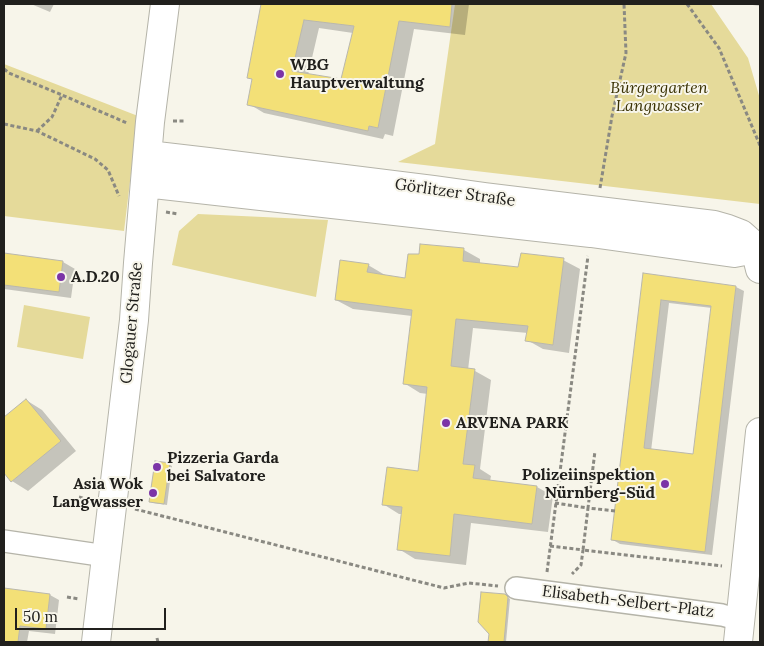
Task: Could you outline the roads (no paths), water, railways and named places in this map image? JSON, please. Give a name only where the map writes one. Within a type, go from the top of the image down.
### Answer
[{"type":"street","name":"Glogauer Straße","points":[[96,642],[134,320],[150,122],[165,4]]},
{"type":"street","name":"Görlitzer Straße","points":[[148,155],[433,190],[484,198],[593,222]]},
{"type":"street","name":"Görlitzer Straße","points":[[144,195],[593,222],[714,225],[741,234],[750,242],[759,256]]},
{"type":"street","points":[[739,631],[760,432]]},
{"type":"street","points":[[4,541],[106,556]]},
{"type":"street","name":"Elisabeth-Selbert-Platz","points":[[516,588],[722,615],[739,631]]},
{"type":"place","name":"WBG Hauptverwaltung","points":[[280,74]]},
{"type":"place","name":"A.D.20","points":[[61,277]]},
{"type":"place","name":"ARVENA PARK","points":[[446,423]]},
{"type":"place","name":"Pizzeria Garda bei Salvatore","points":[[157,467]]},
{"type":"place","name":"Polizeiinspektion Nürnberg-Süd","points":[[665,484]]},
{"type":"place","name":"Asia Wok Langwasser","points":[[153,493]]},
{"type":"park label","name":"Bürgergarten Langwasser","points":[[659,97]]}]
